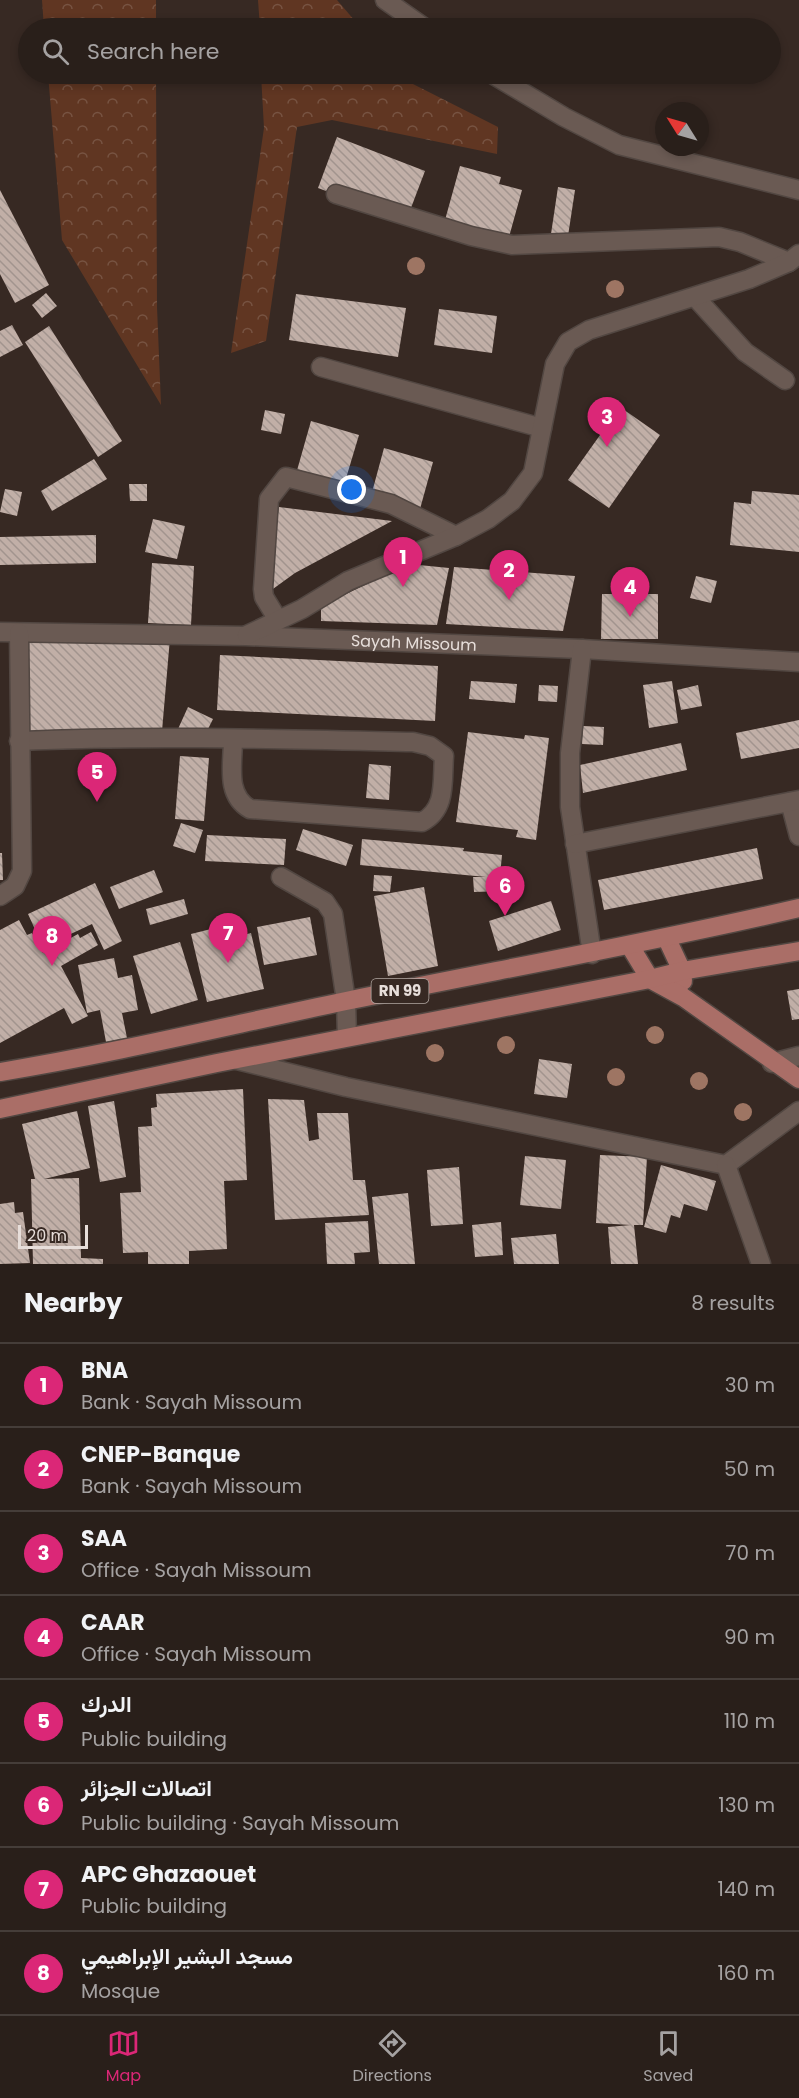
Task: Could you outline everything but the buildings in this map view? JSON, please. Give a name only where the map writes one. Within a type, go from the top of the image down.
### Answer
[{"type":"main road","name":"RN 99","points":[[0,1072],[102,1055],[346,1001],[667,939],[799,908]]},
{"type":"main road","points":[[667,939],[682,971],[683,998]]},
{"type":"main road","points":[[630,946],[650,979],[683,998],[772,1063],[799,1079]]},
{"type":"main road","name":"RN 99","points":[[0,1109],[347,1037],[682,971],[799,951]]},
{"type":"street","points":[[385,0],[411,18]]},
{"type":"street","points":[[509,84],[564,117],[619,145],[799,190]]},
{"type":"street","points":[[336,194],[471,236],[512,245],[719,237],[794,258]]},
{"type":"street","points":[[246,636],[348,581],[456,536],[488,519],[512,501],[533,473],[555,364],[568,342],[589,330],[696,298],[794,258]]},
{"type":"street","points":[[696,298],[745,352],[785,380]]},
{"type":"street","points":[[321,367],[542,428]]},
{"type":"street","points":[[278,620],[264,597],[264,577],[269,499],[286,477],[391,504],[456,536]]},
{"type":"street","name":"Sayah Missoum","points":[[0,632],[246,636],[582,649],[799,662]]},
{"type":"street","points":[[0,896],[15,886],[22,871],[18,633]]},
{"type":"street","points":[[582,649],[570,753],[570,807],[592,954]]},
{"type":"street","points":[[19,741],[111,737],[233,739],[413,742],[430,746],[444,756],[440,808],[433,816],[422,822],[250,809],[233,793],[233,739]]},
{"type":"street","points":[[575,844],[795,801],[799,836]]},
{"type":"street","points":[[281,877],[326,902],[333,914],[346,1001],[347,1037]]},
{"type":"street","points":[[772,1063],[799,1056]]},
{"type":"street","points":[[237,1060],[346,1087],[726,1166],[799,1111]]},
{"type":"street","points":[[726,1166],[761,1264]]},
{"type":"green space","points":[[42,0],[156,0],[156,18],[43,18]]},
{"type":"green space","points":[[258,0],[337,0],[352,18],[259,18]]},
{"type":"green space","points":[[49,84],[156,84],[157,307],[161,405],[62,240]]},
{"type":"green space","points":[[262,84],[413,84],[498,127],[497,154],[332,120],[297,127],[266,341],[231,353],[264,128]]},
{"type":"place","name":"SAA","points":[[607,447]]},
{"type":"place","name":"BNA","points":[[403,587]]},
{"type":"place","name":"CNEP-Banque","points":[[509,600]]},
{"type":"place","name":"CAAR","points":[[630,617]]},
{"type":"place","name":"الدرك","points":[[97,802]]},
{"type":"place","name":"اتصالات الجزائر","points":[[505,916]]},
{"type":"place","name":"APC Ghazaouet","points":[[228,963]]},
{"type":"place","name":"مسجد البشير الإبراهيمي","points":[[52,966]]}]
